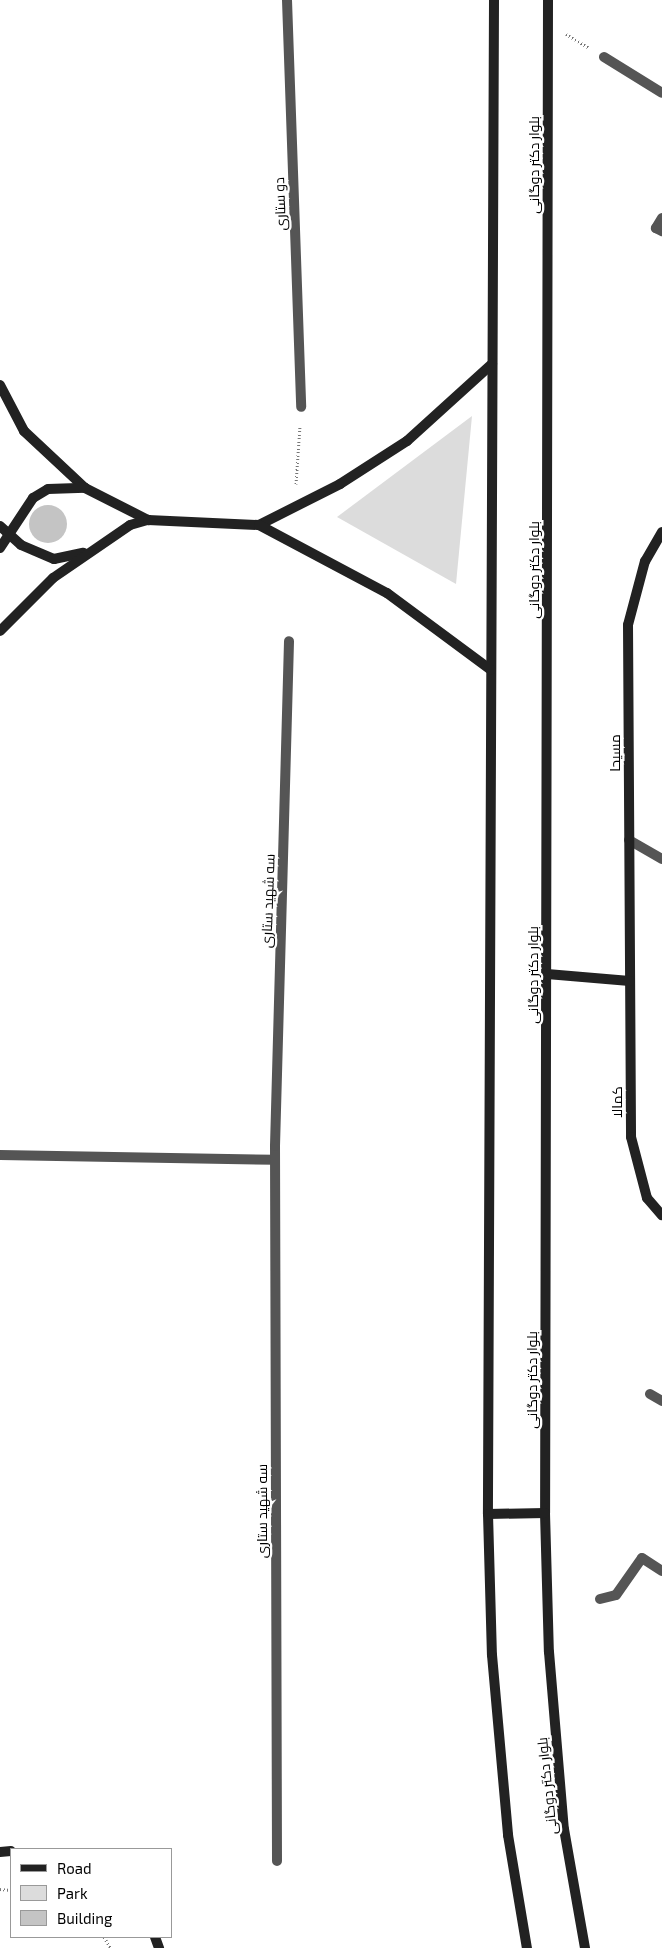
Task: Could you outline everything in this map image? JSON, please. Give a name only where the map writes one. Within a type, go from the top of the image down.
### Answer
[{"type":"main road","points":[[494,0],[488,1514],[492,1655],[507,1826],[527,1948]]},
{"type":"main road","name":"بلوار دکتر دوگانی","points":[[548,0],[545,1514],[549,1652],[564,1829],[585,1948]]},
{"type":"main road","points":[[259,525],[295,505],[340,484],[407,441],[492,364]]},
{"type":"main road","points":[[0,385],[24,431],[85,488],[148,520],[259,525],[387,593],[491,670]]},
{"type":"main road","points":[[0,548],[41,493],[48,489],[85,488]]},
{"type":"main road","points":[[0,631],[22,606],[87,553],[148,520]]},
{"type":"main road","points":[[0,526],[21,545],[54,559],[87,553]]},
{"type":"main road","name":"مسیحا","points":[[630,981],[628,625],[645,561],[662,532]]},
{"type":"main road","points":[[547,974],[630,981]]},
{"type":"main road","name":"کمالا","points":[[630,981],[631,1137],[647,1198],[662,1215]]},
{"type":"main road","points":[[488,1514],[545,1514]]},
{"type":"street","name":"دو ستاری","points":[[287,0],[301,407]]},
{"type":"street","points":[[604,57],[662,93]]},
{"type":"street","points":[[662,218],[656,228],[662,231]]},
{"type":"street","name":"سه شهید ستاری","points":[[277,1861],[275,1160],[289,642]]},
{"type":"street","points":[[629,840],[662,859]]},
{"type":"street","points":[[0,1155],[275,1160]]},
{"type":"street","points":[[650,1394],[662,1401]]},
{"type":"street","points":[[600,1599],[616,1595],[642,1558],[662,1570]]},
{"type":"path","points":[[548,22],[604,57]]},
{"type":"path","points":[[295,505],[301,407]]},
{"type":"green space","points":[[472,416],[456,584],[337,517]]},
{"type":"building","points":[[48,505],[61,511],[67,524],[61,537],[48,543],[35,537],[29,524],[35,511]]}]
